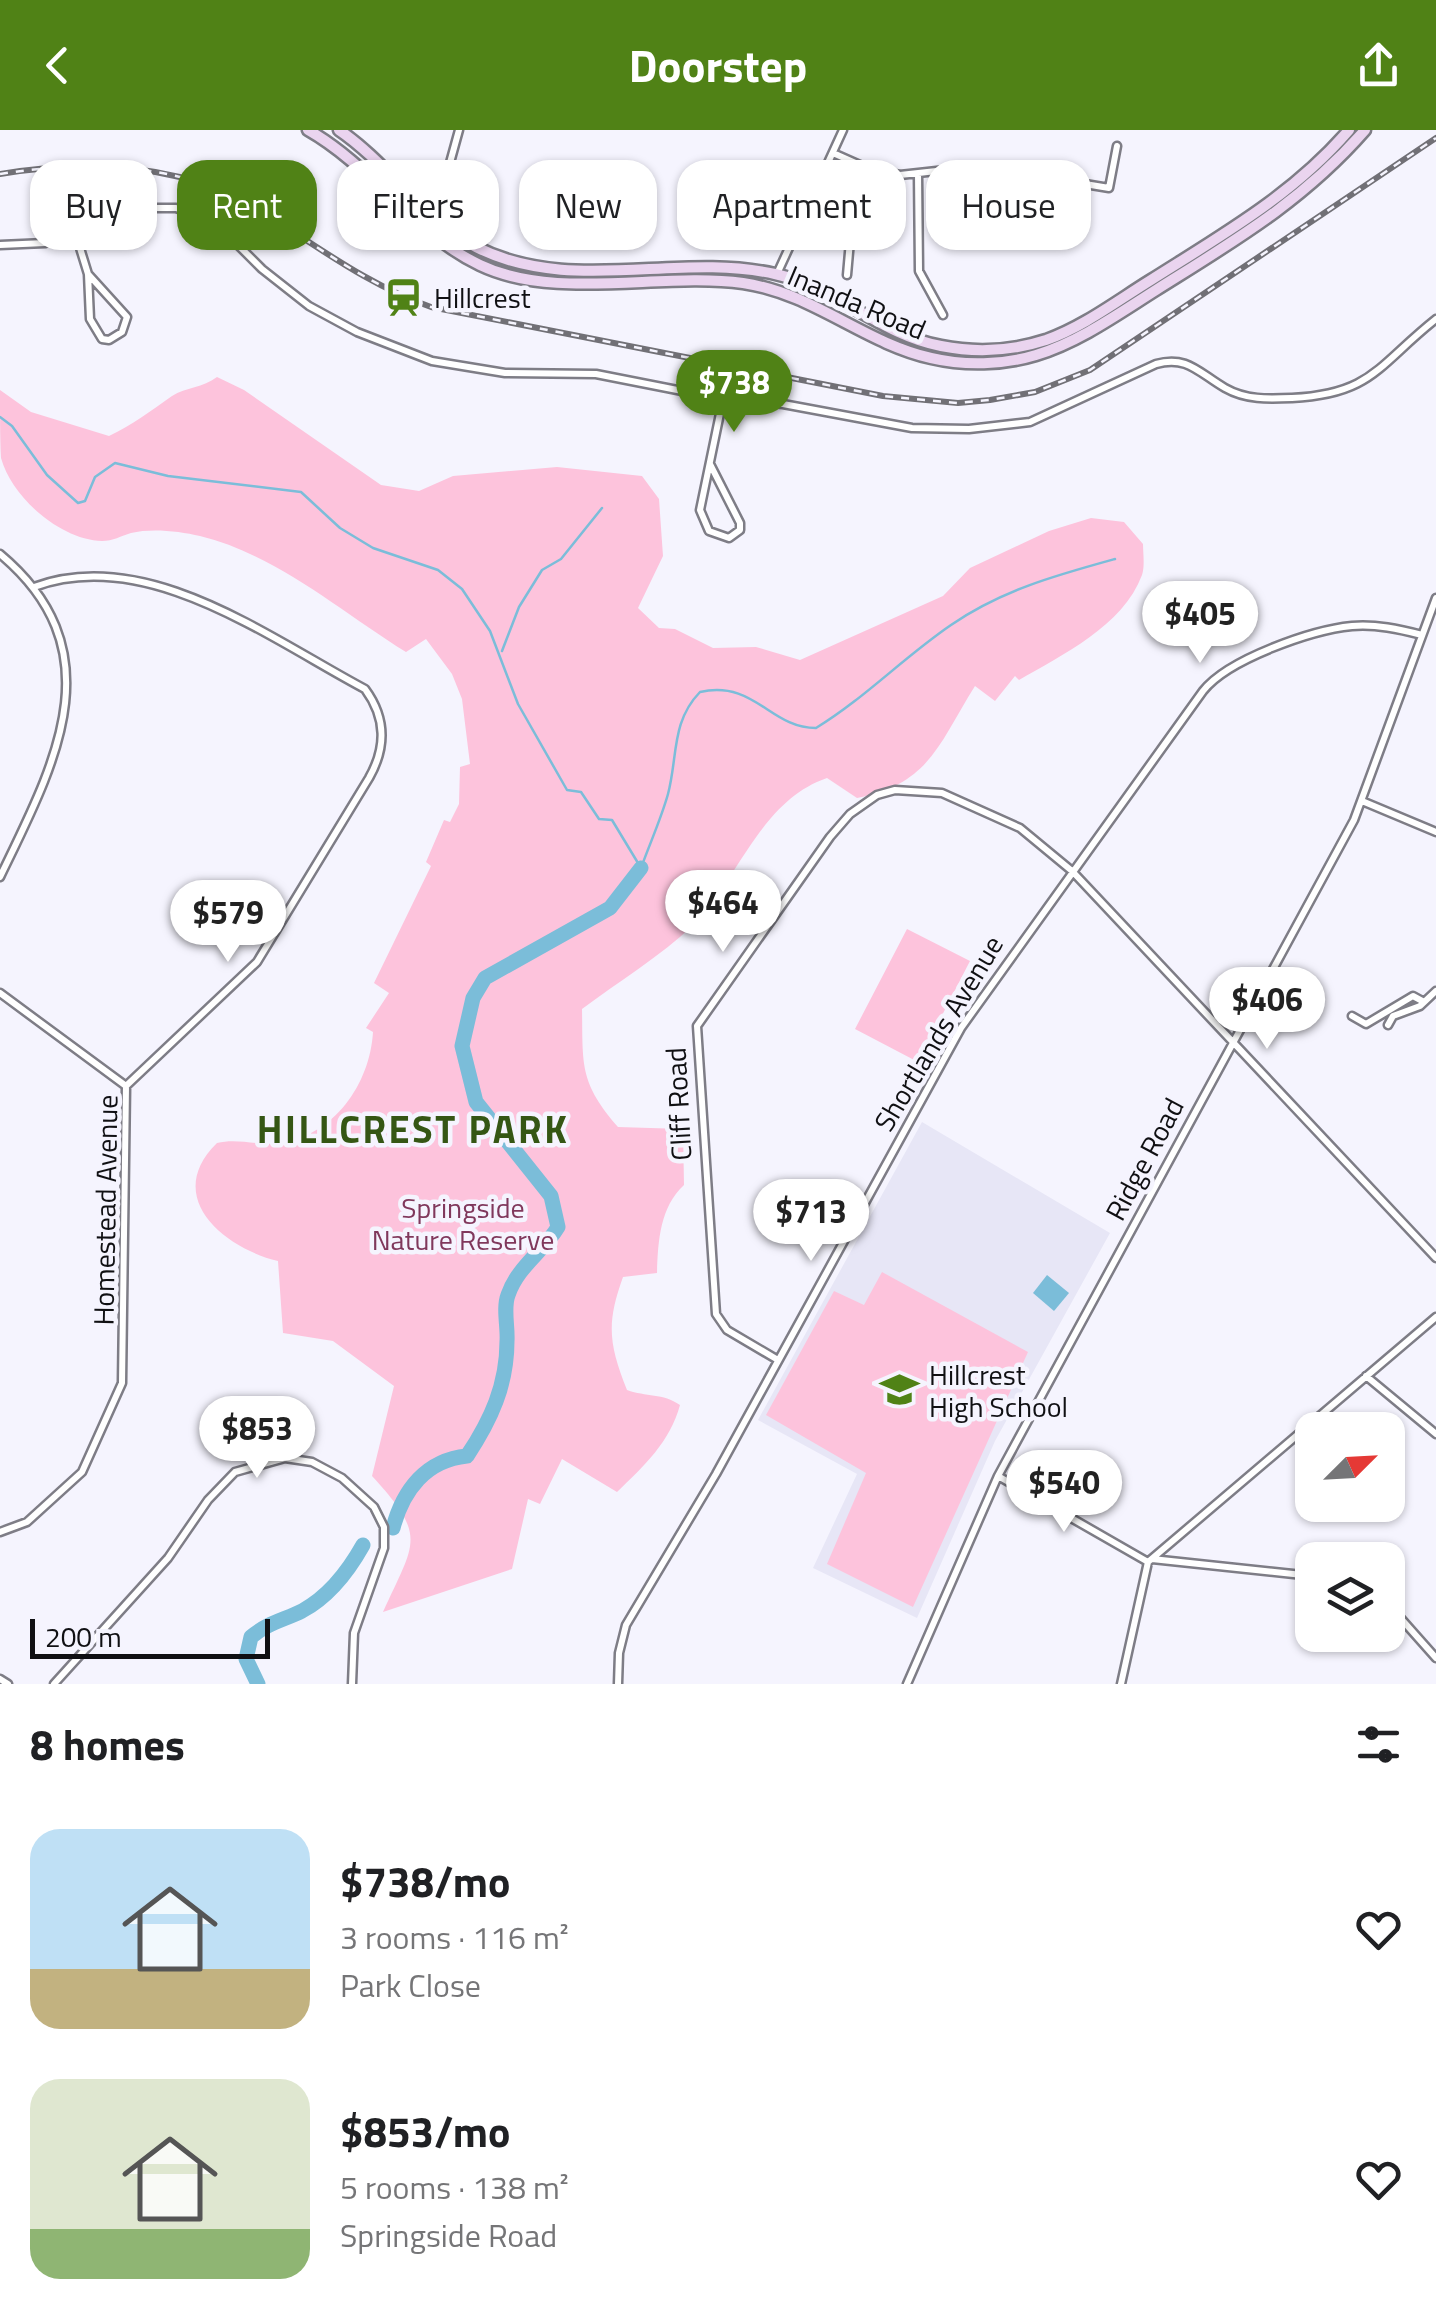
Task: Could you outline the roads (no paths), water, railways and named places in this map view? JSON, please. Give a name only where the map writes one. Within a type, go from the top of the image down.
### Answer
[{"type":"main road","name":"Inanda Road","points":[[308,130],[354,160]]},
{"type":"main road","name":"Inanda Road","points":[[339,130],[377,160]]},
{"type":"main road","name":"Inanda Road","points":[[484,250],[540,268],[777,274],[929,344],[975,350],[1032,344],[1084,322],[1284,195],[1349,130]]},
{"type":"main road","name":"Inanda Road","points":[[457,250],[478,264],[518,278],[754,285],[798,296],[920,356],[992,363],[1054,349],[1146,296],[1296,200],[1365,130]]},
{"type":"street","points":[[450,160],[458,130]]},
{"type":"street","points":[[777,274],[844,130]]},
{"type":"street","points":[[906,173],[964,168],[982,195],[1043,177],[1109,188],[1117,146]]},
{"type":"street","points":[[833,153],[849,160]]},
{"type":"street","points":[[918,174],[919,271],[943,315]]},
{"type":"street","points":[[157,209],[196,213],[228,232],[262,269],[309,306],[357,332],[432,360],[505,373],[596,374],[723,400],[783,404],[912,428],[970,429],[1030,422],[1176,360],[1188,362],[1241,396],[1321,396],[1345,392],[1364,382],[1436,320]]},
{"type":"street","points":[[0,245],[30,244]]},
{"type":"street","points":[[81,250],[88,274],[90,319],[102,338],[109,340],[122,332],[127,317],[88,274]]},
{"type":"street","points":[[847,275],[850,250]]},
{"type":"street","points":[[710,464],[740,523],[740,530],[728,538],[713,534],[700,516],[710,464],[723,400]]},
{"type":"street","points":[[0,554],[34,587],[56,628],[68,672],[57,747],[0,877]]},
{"type":"street","name":"Homestead Avenue","points":[[0,1532],[28,1522],[82,1472],[122,1384],[126,1086],[264,952],[382,750],[380,718],[366,690],[170,587],[107,576],[63,578],[34,587]]},
{"type":"street","name":"Ridge Road","points":[[907,1684],[998,1476],[1362,800],[1436,598]]},
{"type":"street","name":"Shortlands Avenue","points":[[618,1684],[618,1653],[626,1626],[961,1028],[1203,690],[1224,669],[1340,628],[1380,626],[1422,635]]},
{"type":"street","name":"Cliff Road","points":[[778,1360],[727,1330],[716,1314],[696,1038],[699,1020],[813,859],[850,814],[870,798],[895,790],[962,800],[1020,828],[1072,871]]},
{"type":"street","points":[[1362,800],[1436,832]]},
{"type":"street","points":[[1072,871],[1436,1258]]},
{"type":"street","points":[[1388,1025],[1402,1010],[1424,1002],[1436,992]]},
{"type":"street","points":[[0,993],[126,1086]]},
{"type":"street","points":[[1352,1016],[1366,1024],[1403,999],[1412,996],[1424,1002]]},
{"type":"street","points":[[1121,1684],[1150,1560],[1436,1317]]},
{"type":"street","points":[[1366,1376],[1436,1434]]},
{"type":"street","points":[[54,1684],[168,1558],[208,1500],[235,1472],[285,1458],[312,1462],[342,1478],[374,1508],[384,1528],[384,1548],[354,1633],[352,1684]]},
{"type":"street","points":[[998,1476],[1150,1560],[1295,1574]]},
{"type":"street","points":[[1405,1623],[1436,1658]]},
{"type":"street","points":[[0,1679],[8,1684]]},
{"type":"water","points":[[1047,1275],[1069,1293],[1054,1311],[1033,1293]]},
{"type":"waterway","points":[[0,417],[12,426],[47,475],[78,503],[85,501],[95,477],[115,463],[168,476],[301,492],[340,528],[373,548],[438,570],[462,589],[490,631],[518,704],[567,790],[581,792],[599,819],[612,820],[641,868]]},
{"type":"waterway","points":[[502,651],[519,607],[542,570],[561,559],[602,508]]},
{"type":"waterway","points":[[641,868],[668,794],[684,715],[700,692],[735,693],[786,721],[816,728],[970,613],[1030,585],[1115,559]]},
{"type":"waterway","points":[[393,1528],[403,1501],[418,1479],[440,1464],[467,1456],[483,1429],[504,1372],[508,1295],[518,1276],[558,1227],[551,1196],[476,1102],[462,1046],[473,998],[485,978],[610,908],[641,868]]},
{"type":"waterway","points":[[258,1684],[246,1659],[251,1637],[321,1598],[363,1545]]},
{"type":"railway","points":[[0,174],[67,167],[166,174],[229,194],[363,276],[431,307],[883,396],[958,403],[1035,392],[1090,370],[1436,138]]},
{"type":"place","name":"Hillcrest","points":[[404,297]]},
{"type":"place","name":"Hillcrest High School","points":[[899,1390]]},
{"type":"district","name":"HILLCREST PARK","points":[[413,1129]]},
{"type":"park label","name":"Springside Nature Reserve","points":[[463,1223]]}]
